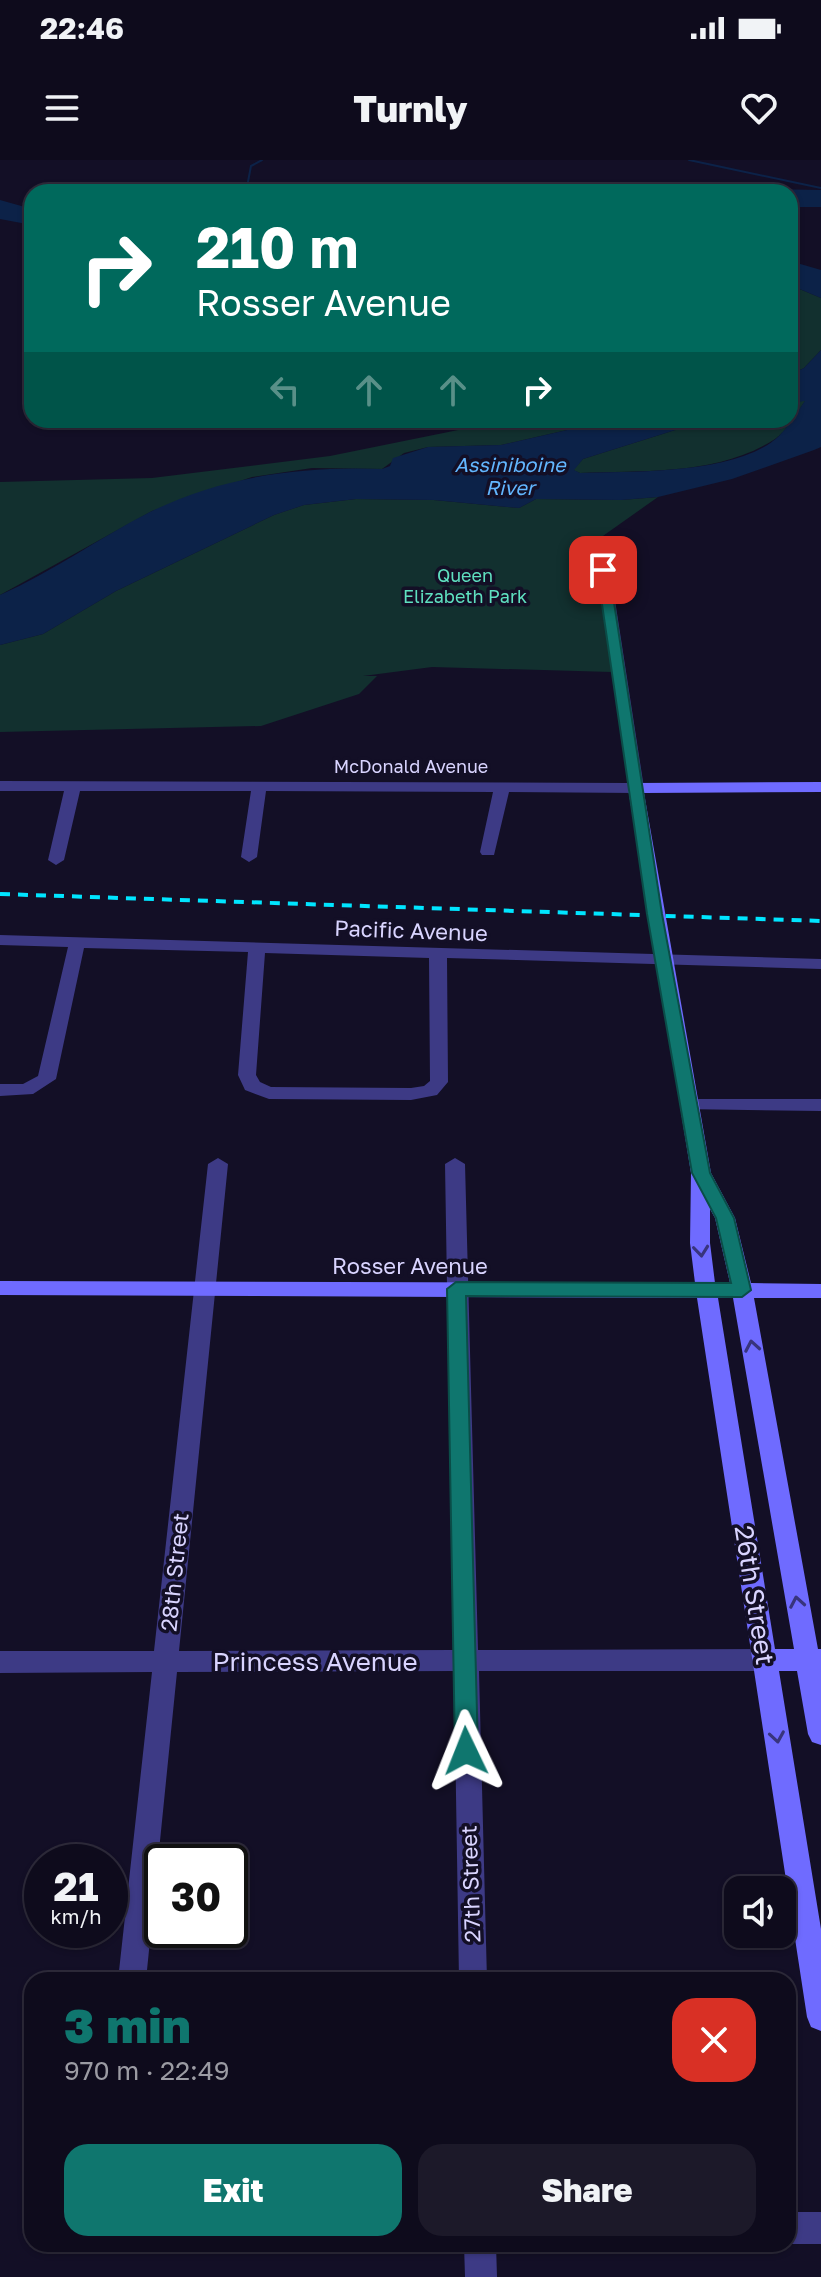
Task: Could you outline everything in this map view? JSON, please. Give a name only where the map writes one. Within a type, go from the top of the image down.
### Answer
[{"type":"street","points":[[600,542],[636,788]]},
{"type":"street","name":"McDonald Avenue","points":[[0,786],[821,787]]},
{"type":"street","points":[[56,860],[73,786]]},
{"type":"street","points":[[249,857],[259,786]]},
{"type":"street","points":[[488,852],[502,787]]},
{"type":"street","name":"26th Street","points":[[636,788],[701,1173],[700,1243],[706,1290],[821,2017]]},
{"type":"street","name":"Pacific Avenue","points":[[0,940],[821,964]]},
{"type":"street","points":[[0,1090],[26,1090],[47,1079],[77,943]]},
{"type":"street","points":[[257,947],[247,1075],[252,1086],[269,1093],[411,1094],[430,1091],[439,1082],[438,953]]},
{"type":"street","points":[[689,1105],[821,1105]]},
{"type":"street","name":"28th Street","points":[[133,1972],[218,1164]]},
{"type":"street","name":"27th Street","points":[[455,1164],[463,1661],[473,1972]]},
{"type":"street","name":"26th Street","points":[[701,1173],[725,1218],[742,1290],[814,1660],[821,1734]]},
{"type":"street","name":"Rosser Avenue","points":[[0,1288],[821,1291]]},
{"type":"street","name":"Princess Avenue","points":[[0,1662],[814,1660]]},
{"type":"street","points":[[796,2228],[821,2228]]},
{"type":"street","points":[[480,2252],[481,2277]]},
{"type":"green space","points":[[798,288],[821,298],[821,350],[798,371]]},
{"type":"green space","points":[[806,400],[798,412],[798,402]]},
{"type":"green space","points":[[468,428],[576,428],[501,445],[428,447],[404,453],[382,469],[312,468],[252,477],[152,511],[0,595],[0,482],[152,478],[330,456]]},
{"type":"green space","points":[[682,428],[786,428],[775,439],[753,451],[729,460],[680,469],[580,473],[573,470],[583,459]]},
{"type":"green space","name":"Queen Elizabeth Park","points":[[658,497],[593,543],[612,672],[432,667],[363,676],[377,676],[359,694],[261,726],[0,732],[0,645],[43,634],[116,591],[274,515],[304,505],[356,499],[434,500],[519,508],[536,499]]},
{"type":"water","points":[[798,190],[821,190],[821,207],[798,207]]},
{"type":"water","points":[[0,200],[24,207],[24,224],[0,219]]},
{"type":"water","points":[[798,263],[821,270],[821,298],[798,288]]},
{"type":"water","name":"Assiniboine River","points":[[821,350],[821,447],[732,479],[658,497],[536,499],[519,508],[434,500],[356,499],[304,505],[274,515],[116,591],[43,634],[0,645],[0,595],[150,512],[206,490],[293,472],[382,469],[390,466],[393,458],[428,447],[501,445],[576,428],[682,428],[583,459],[574,470],[580,473],[712,464],[761,449],[786,428],[798,428],[798,411],[805,401],[798,402],[798,371]]},
{"type":"waterway","points":[[248,184],[251,166],[262,160]]},
{"type":"waterway","points":[[689,160],[821,188]]},
{"type":"railway","points":[[0,894],[821,921]]},
{"type":"route","points":[[466,1751],[456,1289],[742,1290],[725,1218],[701,1173],[678,1028],[655,914],[603,570]]}]
